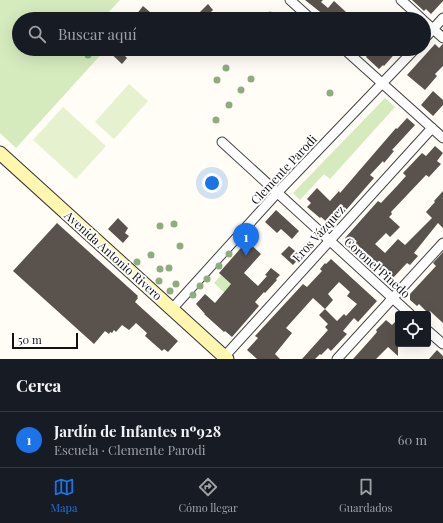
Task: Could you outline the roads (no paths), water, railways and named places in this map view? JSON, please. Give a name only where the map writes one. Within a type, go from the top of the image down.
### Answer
[{"type":"main road","name":"Avenida Antonio Rivero","points":[[0,153],[226,358]]},
{"type":"street","points":[[290,0],[303,12]]},
{"type":"street","points":[[401,0],[414,12]]},
{"type":"street","points":[[443,18],[433,29],[443,38]]},
{"type":"street","points":[[352,56],[443,138]]},
{"type":"street","name":"Clemente Parodi","points":[[172,309],[277,193],[408,56]]},
{"type":"street","name":"Eros Vázquez","points":[[226,358],[432,128]]},
{"type":"street","name":"Coronel Pinedo","points":[[222,142],[407,311]]},
{"type":"street","points":[[337,359],[443,243]]},
{"type":"street","points":[[431,334],[443,344]]},
{"type":"place","name":"Jardín de Infantes nº928","points":[[246,256]]}]
